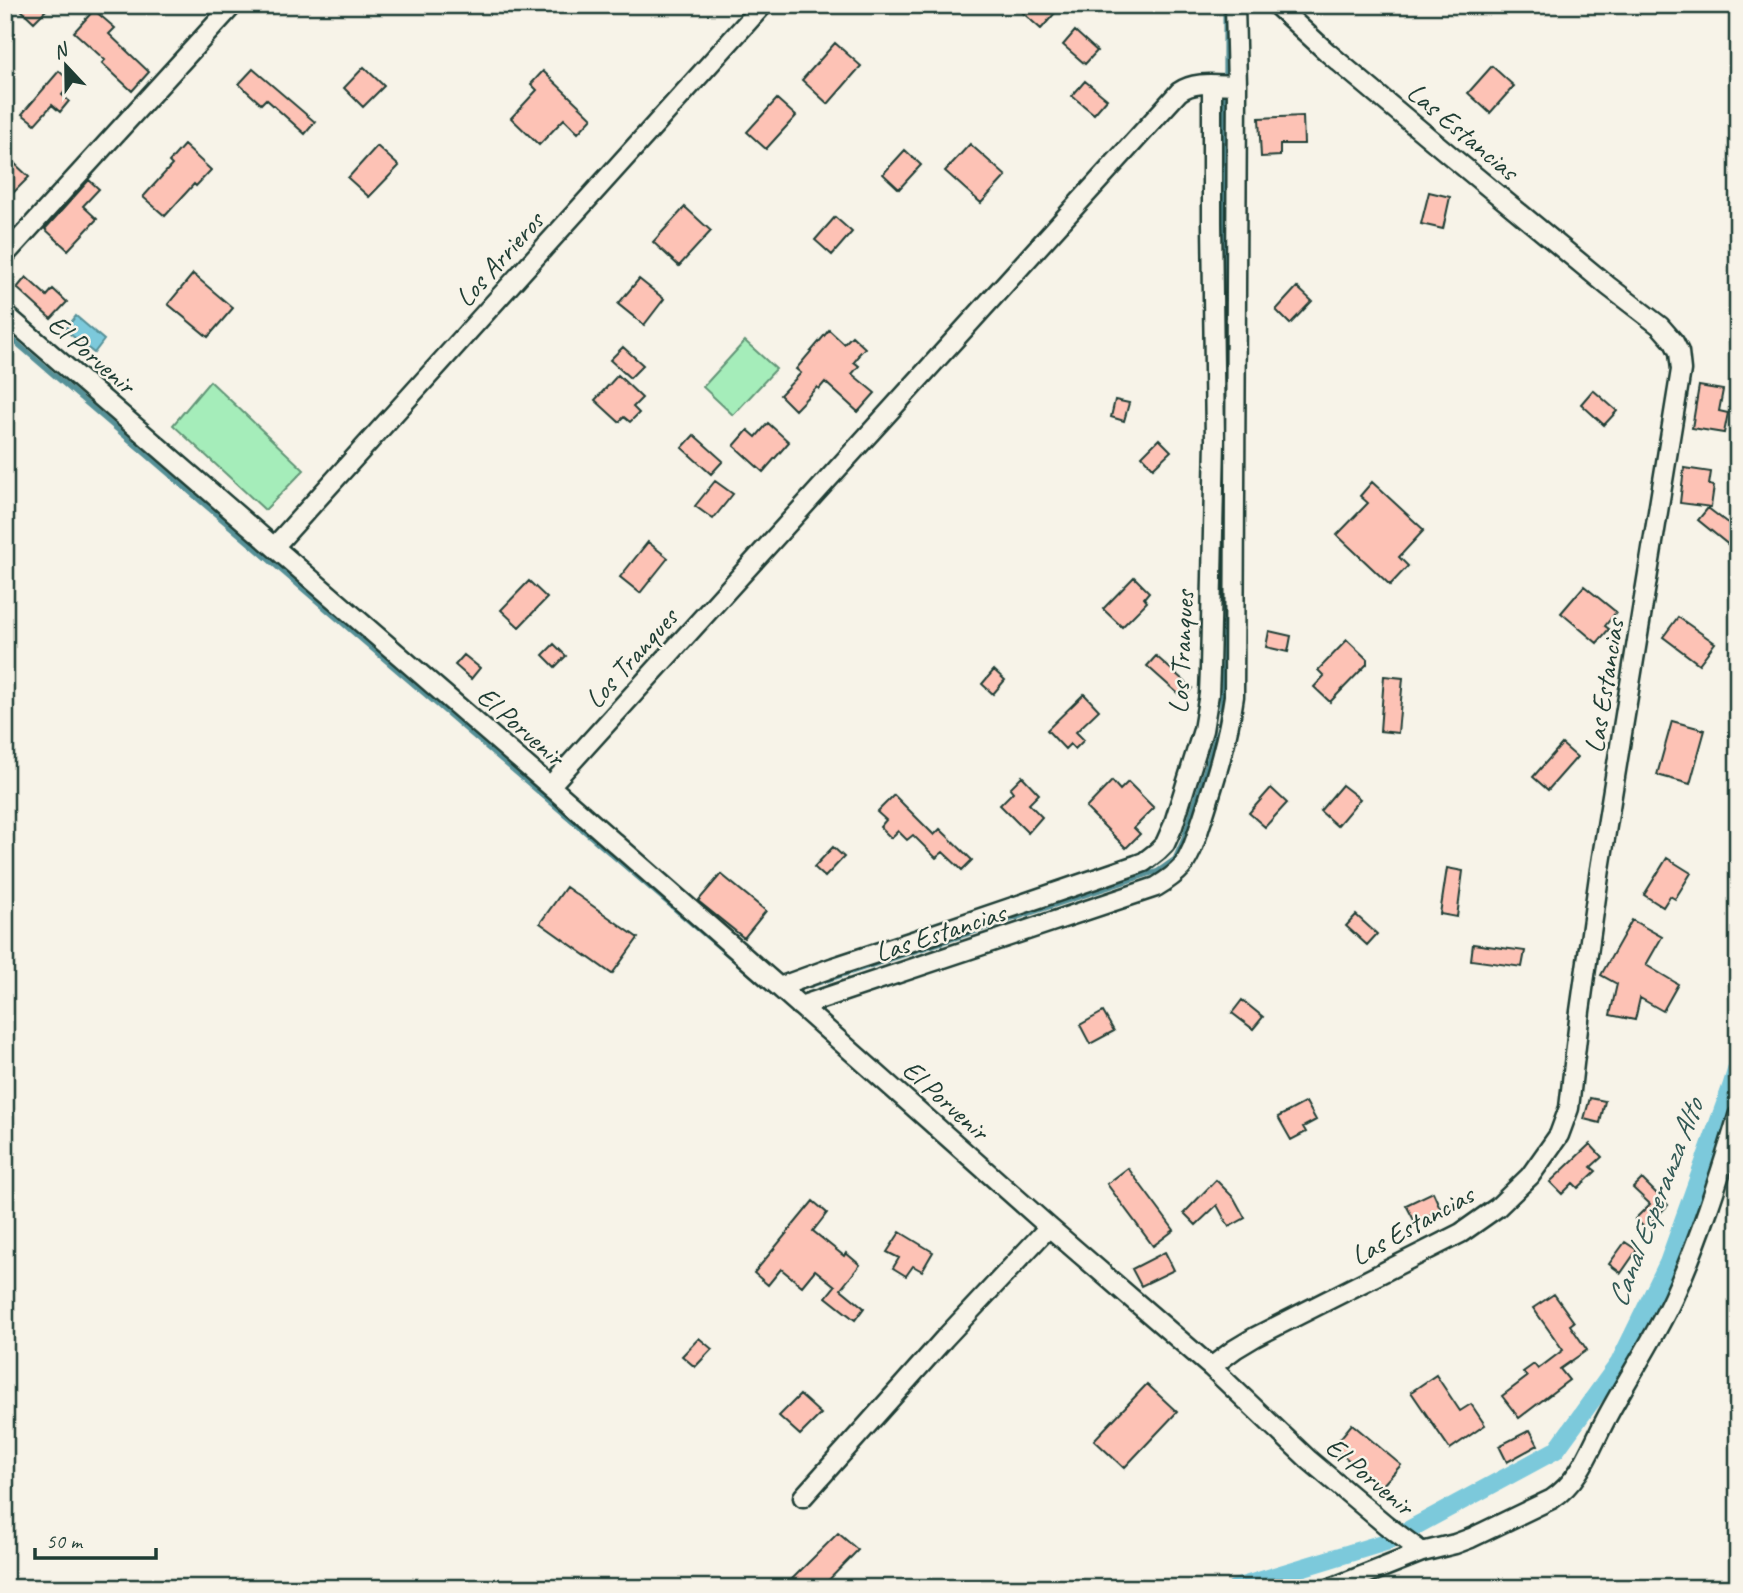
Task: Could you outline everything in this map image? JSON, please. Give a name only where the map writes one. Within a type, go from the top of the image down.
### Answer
[{"type":"street","points":[[5,256],[233,5]]},
{"type":"street","name":"Los Arrieros","points":[[274,547],[763,5]]},
{"type":"street","name":"Las Estancias","points":[[800,1006],[1156,887],[1176,873],[1192,849],[1225,748],[1234,696],[1237,85],[1235,5]]},
{"type":"street","name":"Las Estancias","points":[[1211,1367],[1255,1337],[1461,1233],[1498,1207],[1530,1176],[1559,1135],[1569,1108],[1596,893],[1681,370],[1679,352],[1660,326],[1608,286],[1327,52],[1276,5]]},
{"type":"street","name":"Los Tranques","points":[[550,786],[1179,92],[1193,85],[1237,85]]},
{"type":"street","name":"Los Tranques","points":[[779,987],[1136,865],[1151,857],[1170,835],[1203,730],[1209,694],[1215,440],[1212,85]]},
{"type":"street","name":"El Porvenir","points":[[5,314],[779,987],[1211,1367],[1309,1460],[1422,1552],[1455,1544],[1487,1531],[1552,1499],[1575,1479],[1657,1329],[1688,1265],[1715,1192],[1738,1116]]},
{"type":"street","points":[[1210,645],[1234,645]]},
{"type":"street","points":[[803,1497],[944,1339],[1049,1227]]},
{"type":"street","points":[[1331,1588],[1422,1552]]},
{"type":"green space","points":[[745,341],[776,369],[733,415],[703,387]]},
{"type":"green space","points":[[210,381],[304,470],[265,510],[173,425]]},
{"type":"water","points":[[76,316],[104,340],[94,353],[65,330]]},
{"type":"building","points":[[16,5],[51,5],[34,22]]},
{"type":"building","points":[[1014,5],[1062,5],[1041,29]]},
{"type":"building","points":[[94,10],[115,28],[109,34],[149,72],[132,91],[102,63],[105,60],[74,32]]},
{"type":"building","points":[[1075,31],[1097,51],[1085,64],[1063,45]]},
{"type":"building","points":[[835,43],[861,66],[828,104],[802,80]]},
{"type":"building","points":[[1492,66],[1514,86],[1490,113],[1468,93]]},
{"type":"building","points":[[364,67],[384,86],[363,107],[344,88]]},
{"type":"building","points":[[253,69],[315,122],[305,134],[266,99],[261,104],[239,84]]},
{"type":"building","points":[[59,71],[72,83],[62,95],[69,101],[60,112],[52,105],[35,124],[22,114]]},
{"type":"building","points":[[543,71],[592,118],[578,133],[564,119],[539,145],[511,118],[537,90],[531,84]]},
{"type":"building","points":[[1085,81],[1107,99],[1094,114],[1072,96]]},
{"type":"building","points":[[777,99],[796,116],[766,149],[747,132]]},
{"type":"building","points":[[1303,116],[1304,144],[1280,144],[1280,156],[1261,157],[1259,118]]},
{"type":"building","points":[[970,144],[1006,176],[981,203],[945,171]]},
{"type":"building","points":[[184,145],[211,170],[196,186],[194,184],[165,216],[143,197],[172,165],[169,162]]},
{"type":"building","points":[[377,146],[399,166],[369,197],[348,178]]},
{"type":"building","points":[[905,150],[921,165],[899,189],[883,174]]},
{"type":"building","points":[[13,162],[29,177],[5,201],[5,169]]},
{"type":"building","points":[[89,180],[99,189],[83,206],[97,219],[68,250],[45,229]]},
{"type":"building","points":[[1429,192],[1450,197],[1443,229],[1421,224]]},
{"type":"building","points":[[685,207],[711,231],[679,266],[653,242]]},
{"type":"building","points":[[835,217],[852,232],[832,255],[815,240]]},
{"type":"building","points":[[193,274],[233,308],[208,337],[168,304]]},
{"type":"building","points":[[26,277],[47,296],[53,289],[67,302],[51,319],[17,288]]},
{"type":"building","points":[[639,279],[664,299],[644,325],[618,304]]},
{"type":"building","points":[[1297,287],[1312,301],[1290,324],[1276,310]]},
{"type":"building","points":[[829,330],[844,344],[852,336],[865,348],[854,362],[859,366],[852,374],[875,393],[858,412],[825,382],[795,410],[780,395],[801,373],[796,369]]},
{"type":"building","points":[[623,347],[643,365],[630,378],[610,360]]},
{"type":"building","points":[[618,375],[642,398],[633,407],[639,413],[630,422],[624,417],[619,422],[595,400]]},
{"type":"building","points":[[1699,386],[1723,390],[1719,411],[1728,413],[1724,433],[1692,428]]},
{"type":"building","points":[[1593,390],[1617,411],[1604,425],[1581,404]]},
{"type":"building","points":[[1115,400],[1129,403],[1124,421],[1111,417]]},
{"type":"building","points":[[768,423],[789,442],[763,472],[734,446],[748,430],[756,437]]},
{"type":"building","points":[[694,435],[723,461],[711,474],[682,448]]},
{"type":"building","points":[[1159,439],[1171,451],[1153,468],[1142,456]]},
{"type":"building","points":[[1684,468],[1711,472],[1709,485],[1714,486],[1711,507],[1680,503]]},
{"type":"building","points":[[715,481],[733,494],[713,519],[695,506]]},
{"type":"building","points":[[1372,482],[1424,530],[1399,557],[1408,566],[1390,585],[1337,535],[1368,503],[1360,496]]},
{"type":"building","points":[[1708,508],[1738,531],[1738,537],[1730,546],[1698,520]]},
{"type":"building","points":[[648,542],[668,558],[640,593],[620,577]]},
{"type":"building","points":[[1134,577],[1149,592],[1144,598],[1147,602],[1122,627],[1103,609]]},
{"type":"building","points":[[529,581],[547,598],[519,627],[501,610]]},
{"type":"building","points":[[1584,586],[1616,612],[1605,626],[1609,629],[1597,643],[1561,613]]},
{"type":"building","points":[[1678,617],[1715,643],[1699,664],[1663,637]]},
{"type":"building","points":[[1269,631],[1291,636],[1288,652],[1266,647]]},
{"type":"building","points":[[1347,640],[1367,659],[1367,664],[1330,702],[1314,687],[1324,676],[1318,670]]},
{"type":"building","points":[[554,644],[566,656],[555,667],[543,655]]},
{"type":"building","points":[[464,655],[480,668],[471,679],[455,665]]},
{"type":"building","points":[[1156,656],[1192,688],[1183,698],[1147,666]]},
{"type":"building","points":[[994,670],[1005,680],[993,694],[982,684]]},
{"type":"building","points":[[1384,676],[1403,678],[1398,733],[1380,731]]},
{"type":"building","points":[[1084,694],[1099,710],[1076,732],[1084,740],[1075,749],[1070,744],[1065,749],[1047,730]]},
{"type":"building","points":[[1672,721],[1705,730],[1690,784],[1657,775]]},
{"type":"building","points":[[1562,744],[1577,757],[1548,790],[1533,777]]},
{"type":"building","points":[[1022,776],[1039,794],[1029,804],[1042,817],[1028,833],[1000,805],[1013,792],[1010,788]]},
{"type":"building","points":[[1112,781],[1120,790],[1128,782],[1154,808],[1134,828],[1140,834],[1126,848],[1086,808]]},
{"type":"building","points":[[1342,785],[1360,799],[1337,826],[1320,811]]},
{"type":"building","points":[[1271,788],[1287,803],[1265,827],[1249,813]]},
{"type":"building","points":[[894,795],[934,835],[940,829],[972,860],[962,870],[943,852],[936,858],[913,835],[907,840],[898,831],[891,838],[880,827],[886,820],[877,812]]},
{"type":"building","points":[[833,847],[844,857],[825,877],[814,867]]},
{"type":"building","points":[[1667,858],[1691,873],[1675,899],[1670,896],[1663,907],[1644,895]]},
{"type":"building","points":[[1447,868],[1463,871],[1457,917],[1440,914]]},
{"type":"building","points":[[721,874],[766,911],[744,938],[698,901]]},
{"type":"building","points":[[566,887],[638,938],[612,974],[540,923]]},
{"type":"building","points":[[1356,915],[1377,934],[1367,945],[1346,926]]},
{"type":"building","points":[[1632,920],[1662,937],[1646,965],[1678,984],[1663,1011],[1640,998],[1635,1020],[1610,1015],[1617,984],[1601,975]]},
{"type":"building","points":[[1473,944],[1525,951],[1522,967],[1471,960]]},
{"type":"building","points":[[1242,1000],[1263,1017],[1253,1029],[1232,1013]]},
{"type":"building","points":[[1103,1012],[1114,1031],[1090,1044],[1080,1025]]},
{"type":"building","points":[[1590,1098],[1605,1101],[1600,1123],[1584,1119]]},
{"type":"building","points":[[1306,1102],[1316,1120],[1303,1127],[1306,1132],[1291,1140],[1278,1117]]},
{"type":"building","points":[[1590,1144],[1602,1157],[1591,1167],[1596,1171],[1578,1188],[1573,1183],[1562,1194],[1550,1182]]},
{"type":"building","points":[[1128,1168],[1174,1230],[1153,1246],[1107,1184]]},
{"type":"building","points":[[1642,1179],[1668,1205],[1645,1228],[1635,1219],[1650,1204],[1633,1188]]},
{"type":"building","points":[[1216,1180],[1234,1198],[1245,1218],[1229,1227],[1217,1205],[1196,1225],[1184,1213]]},
{"type":"building","points":[[1433,1192],[1441,1210],[1415,1222],[1406,1205]]},
{"type":"building","points":[[813,1201],[827,1213],[813,1231],[860,1265],[841,1289],[864,1308],[855,1320],[826,1297],[835,1286],[815,1270],[802,1286],[781,1269],[768,1285],[754,1273]]},
{"type":"building","points":[[900,1232],[933,1252],[922,1271],[913,1266],[906,1276],[893,1268],[899,1258],[887,1252]]},
{"type":"building","points":[[1625,1242],[1637,1250],[1621,1273],[1609,1264]]},
{"type":"building","points":[[1165,1252],[1174,1270],[1141,1286],[1132,1269]]},
{"type":"building","points":[[1554,1294],[1574,1322],[1570,1325],[1587,1350],[1560,1369],[1569,1380],[1519,1418],[1502,1396],[1527,1377],[1523,1372],[1534,1364],[1538,1369],[1563,1350],[1533,1308]]},
{"type":"building","points":[[699,1338],[712,1349],[695,1367],[682,1356]]},
{"type":"building","points":[[1436,1375],[1460,1411],[1471,1404],[1485,1425],[1450,1449],[1411,1392]]},
{"type":"building","points":[[1147,1384],[1177,1412],[1124,1468],[1094,1440]]},
{"type":"building","points":[[800,1395],[821,1414],[800,1435],[779,1416]]},
{"type":"building","points":[[1352,1424],[1401,1465],[1381,1487],[1333,1447]]},
{"type":"building","points":[[1530,1430],[1538,1445],[1507,1462],[1499,1446]]},
{"type":"building","points":[[838,1533],[858,1550],[821,1588],[801,1588],[792,1579]]},
{"type":"waterway","points":[[806,987],[1158,871],[1175,859],[1183,841],[1221,720],[1224,662],[1225,5]]},
{"type":"waterway","points":[[5,333],[776,996],[783,994]]},
{"type":"waterway","name":"Canal Esperanza Alto","points":[[1235,1588],[1386,1542],[1556,1450],[1619,1363],[1668,1263],[1738,1064]]}]
